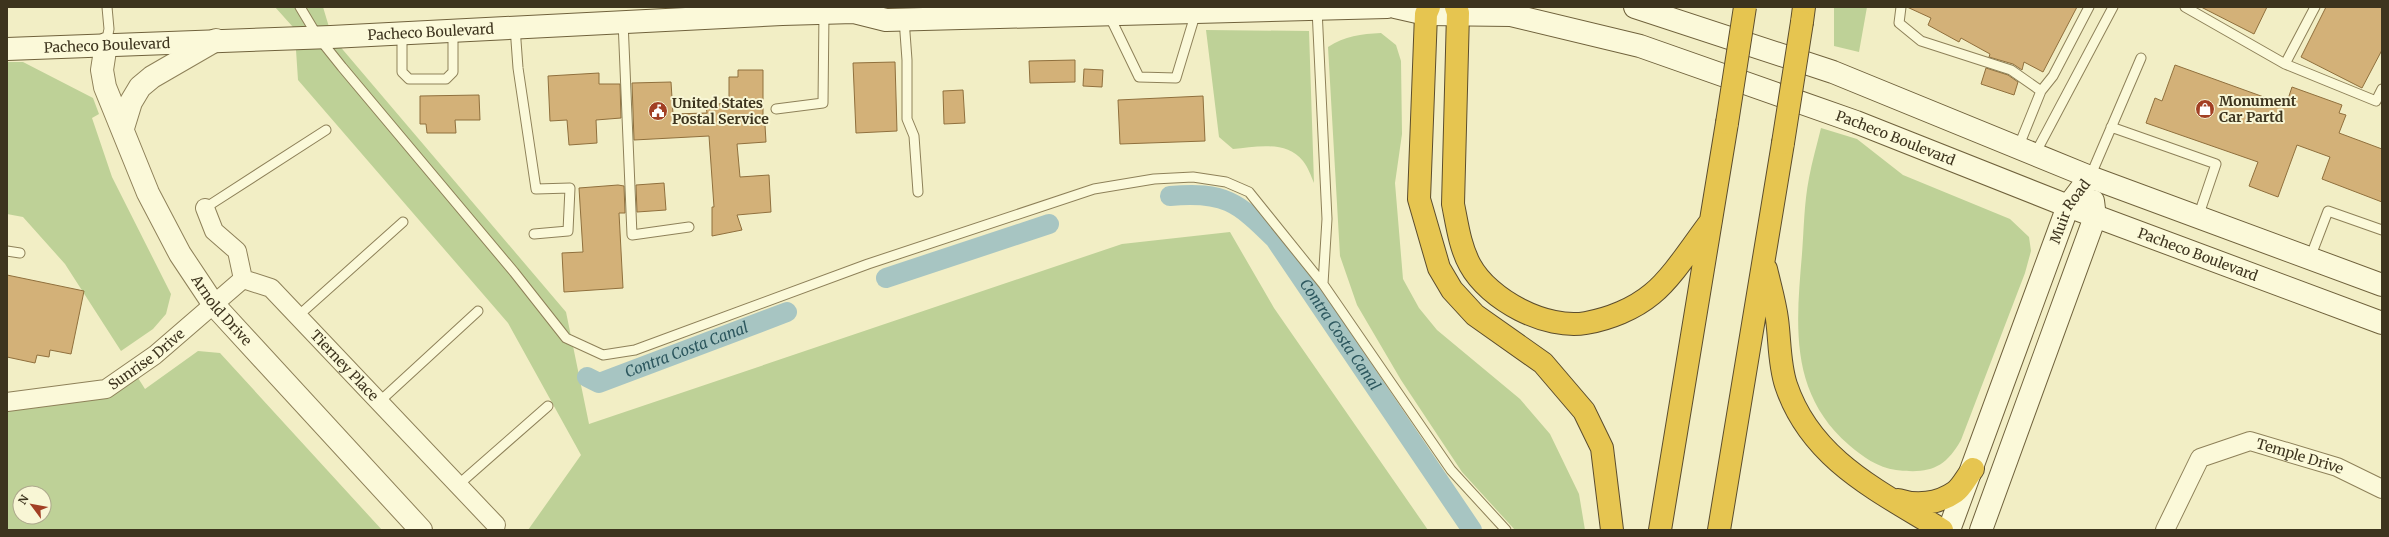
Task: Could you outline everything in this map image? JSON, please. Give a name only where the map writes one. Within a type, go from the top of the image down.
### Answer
[{"type":"highway","points":[[1660,530],[1745,7]]},
{"type":"highway","points":[[1428,10],[1419,199],[1439,268],[1452,290],[1475,315],[1542,363],[1584,411],[1602,448],[1612,530]]},
{"type":"highway","points":[[1457,10],[1453,204],[1458,233],[1470,265],[1494,294],[1525,314],[1564,322],[1585,323],[1620,314],[1652,294],[1711,221]]},
{"type":"highway","points":[[1718,530],[1783,143],[1803,14]]},
{"type":"highway","points":[[1764,258],[1777,318],[1786,385],[1798,415],[1827,454],[1850,472],[1942,530]]},
{"type":"highway","points":[[1888,497],[1913,505],[1932,502],[1955,492],[1973,469]]},
{"type":"main road","name":"Pacheco Boulevard","points":[[7,49],[318,37],[515,27],[623,21],[672,13],[783,10],[824,12],[861,9],[886,20],[1387,7]]},
{"type":"main road","name":"Pacheco Boulevard","points":[[1396,7],[1428,10],[1457,10],[1511,15],[1640,46],[1856,122],[2068,206],[2382,323]]},
{"type":"main road","points":[[1635,7],[1833,72],[2090,177],[2382,285]]},
{"type":"main road","points":[[123,128],[131,102],[140,87],[152,77],[170,69],[216,40]]},
{"type":"main road","name":"Arnold Drive","points":[[106,44],[102,70],[105,87],[123,128],[148,193],[180,254],[214,305],[421,530]]},
{"type":"main road","name":"Muir Road","points":[[1949,530],[1973,469],[2068,206],[2090,177]]},
{"type":"main road","name":"Muir Road","points":[[1981,530],[2095,216],[2090,177]]},
{"type":"street","points":[[205,208],[214,232],[237,251],[243,279]]},
{"type":"street","name":"Sunrise Drive","points":[[7,402],[106,389],[155,354],[243,279]]},
{"type":"street","name":"Tierney Place","points":[[243,279],[271,288],[496,525]]},
{"type":"street","name":"Temple Drive","points":[[2165,530],[2200,458],[2250,441],[2337,467],[2382,489]]},
{"type":"lane","points":[[106,44],[109,28],[107,7]]},
{"type":"lane","points":[[300,7],[318,37],[514,272],[566,338],[603,355],[635,350],[868,264],[1094,189],[1154,179],[1193,177],[1226,182],[1249,192],[1323,284],[1451,470],[1506,530]]},
{"type":"lane","points":[[1901,7],[1899,23],[1922,41],[2011,70],[2040,91]]},
{"type":"lane","points":[[2026,151],[2040,91],[2053,76],[2089,7]]},
{"type":"lane","points":[[2026,151],[2113,7]]},
{"type":"lane","points":[[2185,7],[2285,64],[2376,101],[2382,89]]},
{"type":"lane","points":[[2285,64],[2315,7]]},
{"type":"lane","points":[[1317,9],[1327,219],[1323,284]]},
{"type":"lane","points":[[776,109],[823,103],[824,12]]},
{"type":"lane","points":[[1109,15],[1140,77],[1176,78],[1196,12]]},
{"type":"lane","points":[[904,19],[907,60],[907,119],[914,136],[918,192]]},
{"type":"lane","points":[[623,21],[632,235],[689,227]]},
{"type":"lane","points":[[515,27],[518,68],[536,189],[570,188],[568,231],[534,234]]},
{"type":"lane","points":[[402,32],[402,72],[405,76],[409,79],[446,79],[453,72],[453,30]]},
{"type":"lane","points":[[2090,177],[2141,58]]},
{"type":"lane","points":[[2111,127],[2216,164],[2198,217]]},
{"type":"lane","points":[[205,208],[326,130]]},
{"type":"lane","points":[[2310,258],[2328,211],[2382,230]]},
{"type":"lane","points":[[298,316],[402,222]]},
{"type":"lane","points":[[7,251],[20,253]]},
{"type":"lane","points":[[379,402],[478,312]]},
{"type":"lane","points":[[458,485],[548,406]]},
{"type":"green space","points":[[275,7],[323,7],[332,37],[566,312],[589,424],[1122,244],[1230,232],[1274,308],[1428,530],[528,530],[581,455],[508,323],[298,80],[296,50],[301,36]]},
{"type":"green space","points":[[1834,7],[1867,7],[1859,52],[1834,46]]},
{"type":"green space","points":[[1206,30],[1309,31],[1314,183],[1303,161],[1296,154],[1288,150],[1270,146],[1233,149],[1219,137]]},
{"type":"green space","points":[[1381,33],[1396,45],[1401,61],[1402,134],[1395,183],[1403,279],[1419,308],[1437,330],[1520,399],[1550,434],[1579,494],[1585,530],[1515,530],[1462,472],[1401,380],[1357,305],[1340,256],[1328,47],[1334,43],[1353,36]]},
{"type":"green space","points":[[7,62],[23,62],[93,98],[99,114],[92,118],[112,177],[171,294],[166,314],[153,329],[121,351],[65,264],[23,217],[7,214]]},
{"type":"green space","points":[[1821,128],[1857,139],[1903,175],[2010,219],[2029,237],[2031,251],[2025,273],[1961,440],[1955,450],[1942,463],[1926,470],[1907,471],[1889,469],[1865,457],[1849,445],[1830,425],[1816,403],[1806,380],[1798,332],[1798,306],[1807,187]]},
{"type":"green space","points":[[198,351],[220,353],[382,530],[7,530],[7,402],[106,389],[133,370],[145,389]]},
{"type":"building","points":[[1907,7],[2077,7],[2043,72],[2024,62],[2022,70],[2013,64],[1989,57],[1990,54],[1961,38],[1959,42],[1928,25],[1931,18]]},
{"type":"building","points":[[2201,7],[2267,7],[2254,34]]},
{"type":"building","points":[[2326,7],[2382,7],[2382,50],[2362,88],[2301,57]]},
{"type":"building","points":[[1075,60],[1075,82],[1030,83],[1029,61]]},
{"type":"building","points":[[895,62],[897,131],[856,133],[853,63]]},
{"type":"building","points":[[2175,65],[2286,105],[2292,87],[2342,105],[2339,113],[2346,115],[2339,133],[2382,149],[2382,202],[2322,179],[2330,157],[2297,145],[2278,197],[2249,186],[2258,162],[2146,123],[2155,98],[2162,101]]},
{"type":"building","points":[[1986,68],[2008,75],[2018,82],[2014,95],[1981,84]]},
{"type":"building","points":[[1084,69],[1103,70],[1102,87],[1083,86]]},
{"type":"building","points":[[738,70],[763,70],[763,125],[765,125],[766,142],[737,144],[740,177],[769,175],[771,212],[737,215],[742,230],[712,236],[712,207],[714,207],[709,136],[634,140],[632,83],[671,82],[673,114],[707,113],[706,105],[729,103],[729,77],[738,77]]},
{"type":"building","points":[[599,73],[599,84],[620,84],[621,118],[596,120],[597,143],[569,145],[567,120],[550,121],[548,76]]},
{"type":"building","points":[[963,90],[965,123],[944,124],[943,91]]},
{"type":"building","points":[[479,95],[480,120],[455,120],[456,133],[427,133],[426,124],[420,124],[420,96]]},
{"type":"building","points":[[1203,96],[1205,141],[1120,144],[1118,100]]},
{"type":"building","points":[[664,183],[666,210],[637,212],[636,185]]},
{"type":"building","points":[[618,185],[624,186],[625,213],[619,213],[623,288],[564,292],[562,253],[583,252],[579,188]]},
{"type":"building","points":[[7,275],[84,291],[71,354],[50,350],[49,357],[37,355],[35,363],[7,357]]},
{"type":"waterway","name":"Contra Costa Canal","points":[[1170,196],[1204,195],[1229,202],[1251,216],[1275,239],[1472,530]]},
{"type":"waterway","name":"Contra Costa Canal","points":[[886,278],[1049,224]]},
{"type":"waterway","name":"Contra Costa Canal","points":[[587,377],[599,383],[787,312]]},
{"type":"place","name":"Monument Car Partd","points":[[2205,109]]},
{"type":"place","name":"United States Postal Service","points":[[658,111]]}]
